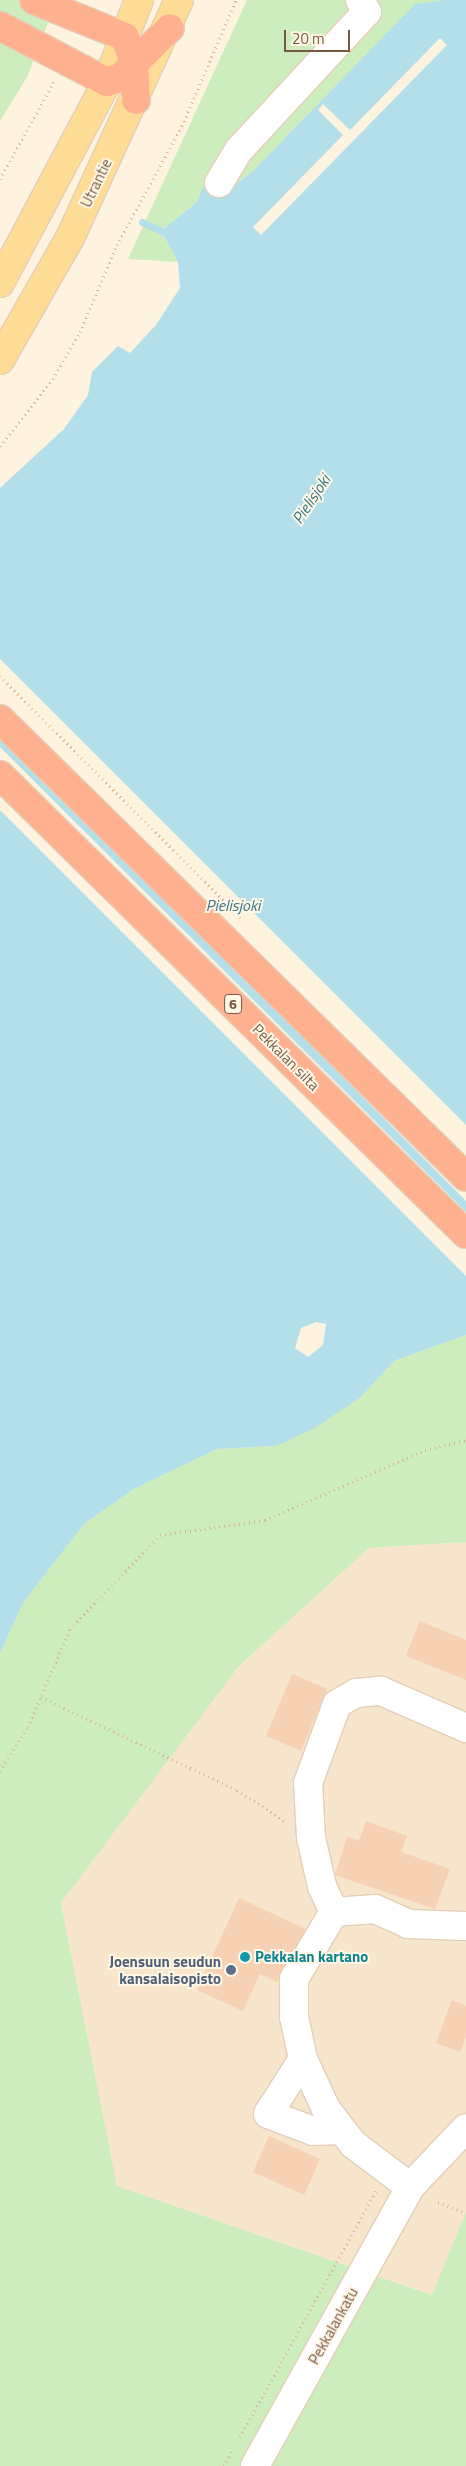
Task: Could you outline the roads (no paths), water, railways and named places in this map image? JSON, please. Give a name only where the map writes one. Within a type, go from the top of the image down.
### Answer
[{"type":"highway","points":[[34,0],[125,37],[134,64],[136,100]]},
{"type":"highway","points":[[0,26],[36,42],[64,61],[107,82],[121,77],[170,28]]},
{"type":"highway","points":[[0,719],[466,1177]]},
{"type":"highway","name":"Pekkalan silta","points":[[0,775],[466,1234]]},
{"type":"main road","points":[[0,283],[107,82],[140,0]]},
{"type":"main road","name":"Utrantie","points":[[0,360],[70,238],[170,28],[178,0]]},
{"type":"street","points":[[219,183],[239,150],[367,12],[360,0]]},
{"type":"street","points":[[334,1912],[322,1886],[310,1838],[308,1782],[337,1704],[356,1693],[381,1692],[466,1728]]},
{"type":"street","points":[[334,1912],[375,1909],[408,1924],[466,1926]]},
{"type":"street","points":[[334,1912],[294,1979],[294,2017],[303,2059],[340,2130],[369,2158],[410,2187]]},
{"type":"street","points":[[303,2059],[268,2114],[312,2131],[340,2130]]},
{"type":"street","name":"Pekkalankatu","points":[[255,2466],[410,2187],[466,2128]]},
{"type":"water","name":"Pielisjoki","points":[[444,0],[466,0],[466,1335],[394,1361],[361,1397],[313,1429],[276,1446],[217,1449],[134,1489],[84,1524],[23,1603],[0,1653],[0,488],[64,429],[88,395],[92,372],[118,346],[130,353],[156,325],[180,288],[178,262],[161,231],[197,202],[202,188],[213,180],[232,187],[253,171],[415,4]],"holes":[[[316,1322],[326,1324],[323,1345],[308,1357],[295,1348],[301,1328]]]},
{"type":"waterway","points":[[142,222],[161,231]]},
{"type":"place","name":"Pekkalan kartano","points":[[245,1957]]},
{"type":"place","name":"Joensuun seudun kansalaisopisto","points":[[231,1970]]}]
